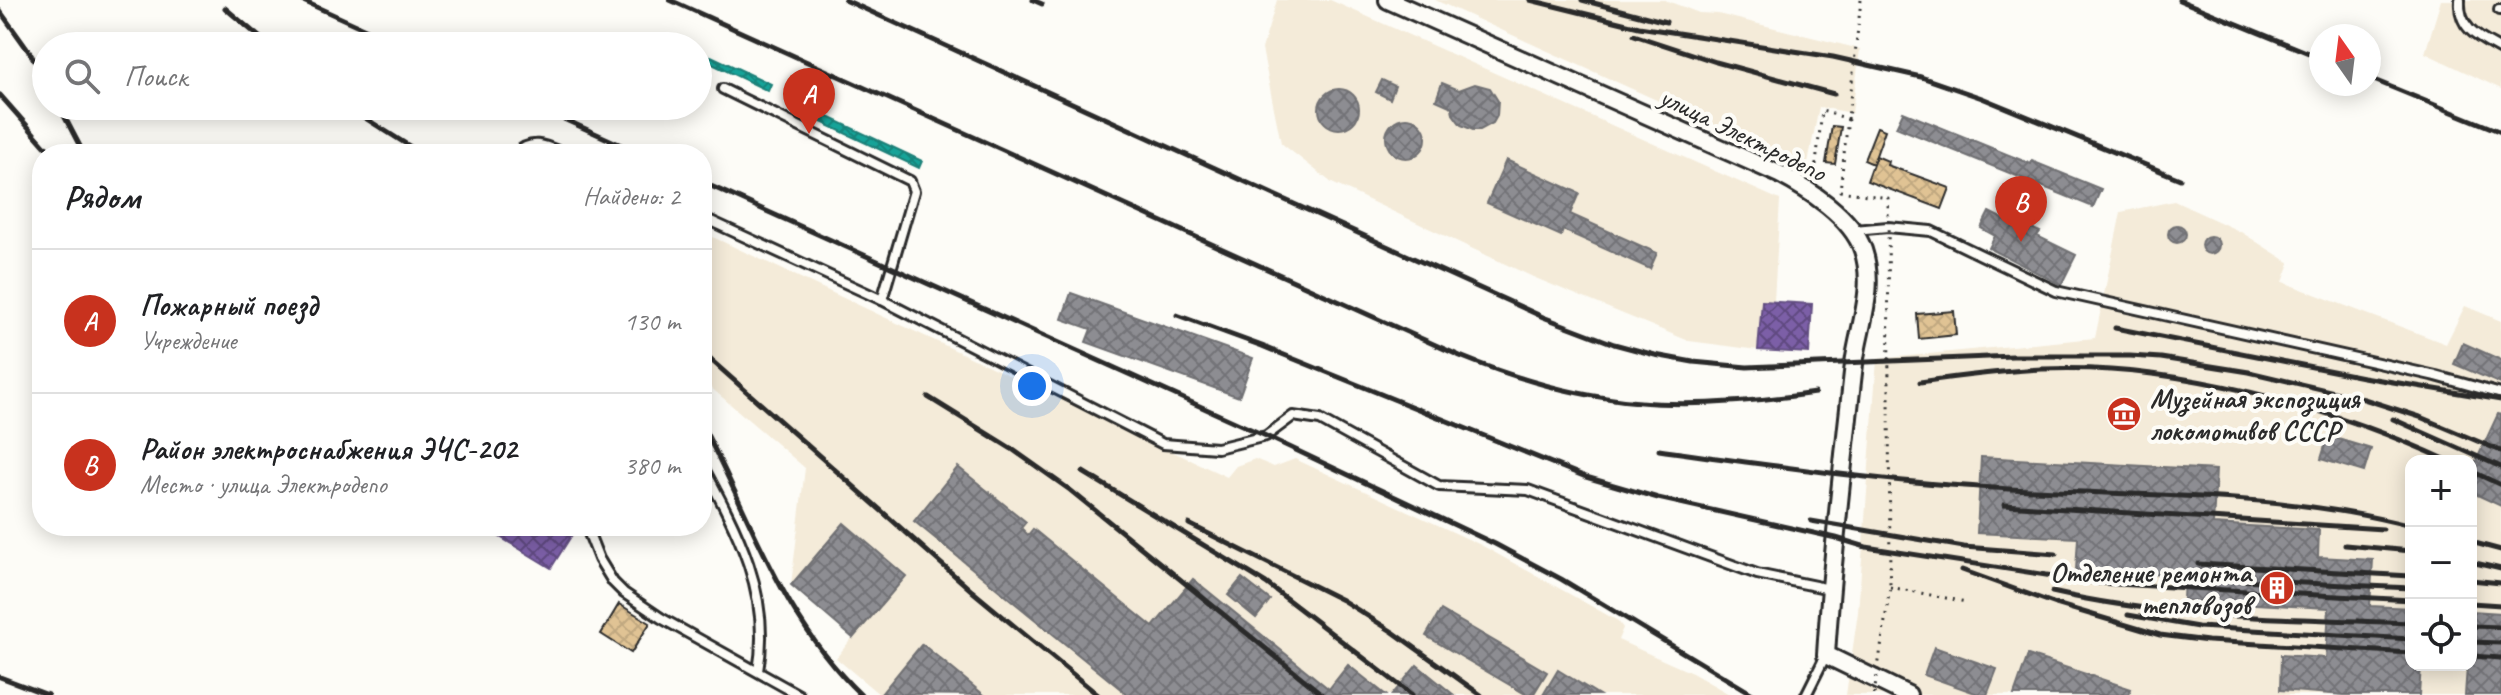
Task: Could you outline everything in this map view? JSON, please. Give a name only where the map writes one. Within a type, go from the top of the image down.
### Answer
[{"type":"street","name":"улица Электродепо","points":[[1388,0],[1779,174],[1820,200],[1853,230],[1867,266],[1867,302],[1854,361],[1826,655]]},
{"type":"street","points":[[1826,655],[1908,695]]},
{"type":"lane","points":[[2460,0],[2466,28],[2474,36],[2501,50]]},
{"type":"lane","points":[[723,89],[910,181],[914,191],[882,300]]},
{"type":"lane","points":[[712,222],[882,300],[1163,444],[1217,448],[1266,436],[1293,416],[1320,420],[1439,486],[1528,490],[1757,574],[1830,589]]},
{"type":"lane","points":[[1853,230],[1888,227],[1931,231],[2056,291],[2436,376],[2501,394]]},
{"type":"lane","points":[[712,485],[753,575],[763,632],[758,671]]},
{"type":"lane","points":[[590,536],[599,559],[624,593],[661,618],[799,695]]},
{"type":"lane","points":[[1806,695],[1826,655]]},
{"type":"path","points":[[1861,0],[1840,191],[1888,198],[1890,587],[1874,695]]},
{"type":"path","points":[[1815,173],[1822,111],[1849,119]]},
{"type":"path","points":[[1890,587],[1966,602]]},
{"type":"shaded area","points":[[1277,0],[1330,0],[1780,200],[1774,301],[1762,301],[1758,350],[1689,341],[1533,277],[1332,183],[1281,143],[1262,49]]},
{"type":"shaded area","points":[[1435,0],[1665,0],[1699,13],[1718,14],[1860,49],[1852,113],[1819,107],[1807,168]]},
{"type":"shaded area","points":[[2441,0],[2501,0],[2501,89],[2425,53]]},
{"type":"shaded area","points":[[2174,201],[2241,232],[2290,263],[2283,282],[2446,344],[2465,306],[2501,321],[2501,695],[1846,695],[1858,612],[1877,359],[2095,338],[2121,212]]},
{"type":"shaded area","points":[[712,237],[1227,477],[1236,466],[1255,459],[1274,467],[1295,459],[1481,545],[1618,621],[1623,628],[1618,640],[1692,673],[1731,695],[880,695],[836,658],[853,637],[791,585],[805,468],[712,389]]},
{"type":"building: Офисы","points":[[1762,301],[1812,304],[1809,353],[1758,350]]},
{"type":"building: Офисы","points":[[498,536],[571,536],[551,568]]},
{"type":"building: Учреждения","points":[[712,56],[771,84],[768,91],[712,64]]},
{"type":"building: Учреждения","points":[[805,106],[922,161],[919,168],[802,113]]},
{"type":"building: Промзона","points":[[1382,80],[1395,86],[1390,99],[1376,92]]},
{"type":"building: Промзона","points":[[1442,83],[1459,90],[1475,84],[1490,88],[1498,101],[1493,123],[1480,130],[1461,125],[1452,107],[1436,100]]},
{"type":"building: Промзона","points":[[1339,89],[1353,95],[1359,109],[1353,123],[1339,129],[1325,123],[1319,109],[1325,95]]},
{"type":"building: Промзона","points":[[1903,112],[2101,189],[2093,207],[1896,127]]},
{"type":"building: Промзона","points":[[1406,118],[1420,124],[1426,138],[1420,152],[1406,158],[1392,152],[1386,138],[1392,124]]},
{"type":"building: Промзона","points":[[1506,160],[1579,193],[1570,214],[1657,253],[1650,269],[1563,230],[1561,236],[1487,203]]},
{"type":"building: Промзона","points":[[1989,212],[2029,232],[2031,228],[2040,232],[2037,236],[2076,255],[2061,285],[1989,248],[1995,236],[1981,228]]},
{"type":"building: Промзона","points":[[2177,225],[2186,234],[2177,243],[2168,234]]},
{"type":"building: Промзона","points":[[2210,236],[2219,245],[2210,254],[2201,245]]},
{"type":"building: Промзона","points":[[1071,293],[1253,358],[1239,397],[1086,342],[1091,329],[1062,319]]},
{"type":"building: Промзона","points":[[2463,343],[2501,360],[2501,384],[2454,364]]},
{"type":"building: Промзона","points":[[2498,414],[2501,415],[2501,506],[2477,495],[2477,459]]},
{"type":"building: Промзона","points":[[2328,436],[2371,449],[2364,472],[2321,459]]},
{"type":"building: Промзона","name":"Отделение ремонта тепловозов","points":[[1981,457],[2216,470],[2213,524],[2319,530],[2318,557],[2373,560],[2370,606],[2405,608],[2405,671],[2421,671],[2419,695],[2344,695],[2280,690],[2281,655],[2326,658],[2329,608],[2183,600],[2184,576],[2076,570],[2078,538],[1977,533]]},
{"type":"building: Промзона","points":[[958,467],[1026,522],[1021,528],[1028,535],[1033,529],[1153,627],[1193,579],[1329,689],[1348,665],[1386,695],[1128,695],[914,521]]},
{"type":"building: Промзона","points":[[844,523],[906,576],[853,638],[791,585]]},
{"type":"building: Промзона","points":[[1242,578],[1270,600],[1256,618],[1228,595]]},
{"type":"building: Промзона","points":[[1441,610],[1547,672],[1533,695],[1527,695],[1426,636]]},
{"type":"building: Промзона","points":[[2477,611],[2501,613],[2501,695],[2465,695],[2467,671],[2477,671]]},
{"type":"building: Промзона","points":[[922,644],[984,695],[881,694]]},
{"type":"building: Промзона","points":[[1934,647],[1997,669],[1987,695],[1924,675]]},
{"type":"building: Промзона","points":[[2028,655],[2131,689],[2129,695],[2014,695]]},
{"type":"building: Промзона","points":[[1417,665],[1454,695],[1392,695]]},
{"type":"building: Промзона","points":[[1558,670],[1599,695],[1543,695]]},
{"type":"building: Прочее","points":[[1832,126],[1841,127],[1835,164],[1826,163]]},
{"type":"building: Прочее","points":[[1877,127],[1885,130],[1873,164],[1864,160]]},
{"type":"building: Прочее","points":[[1876,156],[1888,161],[1887,165],[1950,188],[1942,209],[1867,181]]},
{"type":"building: Прочее","points":[[1954,311],[1956,335],[1919,339],[1917,314]]},
{"type":"building: Прочее","points":[[619,604],[650,623],[631,653],[601,634]]},
{"type":"railway","points":[[301,0],[372,32]]},
{"type":"railway","points":[[670,0],[1460,356],[1506,373],[1550,387],[1634,402],[1720,403],[1815,393]]},
{"type":"railway","points":[[845,0],[1543,317],[1614,344],[1693,362],[1747,367],[2013,356],[2161,358],[2249,372],[2364,399],[2420,417],[2501,451]]},
{"type":"railway","points":[[1033,0],[1042,4]]},
{"type":"railway","points":[[1530,0],[1639,27],[1833,57],[1921,77],[1982,98],[2180,179]]},
{"type":"railway","points":[[1582,0],[1666,22]]},
{"type":"railway","points":[[2179,0],[2309,53]]},
{"type":"railway","points":[[225,8],[253,32]]},
{"type":"railway","points":[[0,11],[32,56]]},
{"type":"railway","points":[[1634,35],[1716,62],[1834,94]]},
{"type":"railway","points":[[2381,83],[2501,132]]},
{"type":"railway","points":[[0,95],[43,144]]},
{"type":"railway","points":[[66,120],[79,144]]},
{"type":"railway","points":[[368,120],[406,144]]},
{"type":"railway","points":[[566,120],[619,144]]},
{"type":"railway","points":[[712,187],[1266,436],[1495,544],[1561,579],[1754,695]]},
{"type":"railway","points":[[1177,315],[1262,346],[1586,477],[1658,498],[1866,547],[2098,583],[2405,600]]},
{"type":"railway","points":[[2115,328],[2363,377],[2501,400]]},
{"type":"railway","points":[[712,361],[972,591],[1098,695]]},
{"type":"railway","points":[[1920,382],[2042,369],[2145,373],[2198,381],[2303,406],[2435,455]]},
{"type":"railway","points":[[928,397],[1012,449],[1070,490],[1323,695]]},
{"type":"railway","points":[[2393,419],[2501,467]]},
{"type":"railway","points":[[712,445],[789,600],[833,665],[861,695]]},
{"type":"railway","points":[[1659,450],[1927,483],[2190,496],[2301,505],[2405,525]]},
{"type":"railway","points":[[1083,472],[1266,583],[1412,695]]},
{"type":"railway","points":[[2477,474],[2501,485]]},
{"type":"railway","points":[[2004,505],[2383,529]]},
{"type":"railway","points":[[1811,521],[1964,547],[2056,554]]},
{"type":"railway","points":[[1189,524],[1342,600],[1481,695]]},
{"type":"railway","points":[[2477,544],[2501,550]]},
{"type":"railway","points":[[2345,545],[2405,550]]},
{"type":"railway","points":[[2477,563],[2501,569]]},
{"type":"railway","points":[[2198,564],[2405,576]]},
{"type":"railway","points":[[1962,570],[2056,604],[2160,635],[2208,641],[2405,653]]},
{"type":"railway","points":[[2197,578],[2405,588]]},
{"type":"railway","points":[[2477,581],[2501,583]]},
{"type":"railway","points":[[2052,592],[2141,608],[2186,612],[2405,623]]},
{"type":"railway","points":[[2477,603],[2501,605]]},
{"type":"railway","points":[[2128,615],[2198,627],[2405,639]]},
{"type":"railway","points":[[2477,626],[2501,627]]},
{"type":"railway","points":[[2477,642],[2500,643]]},
{"type":"railway","points":[[2477,656],[2501,658]]},
{"type":"railway","points":[[0,677],[48,695]]},
{"type":"place","name":"Пожарный поезд","points":[[809,134]]},
{"type":"place","name":"Район электроснабжения ЭЧС-202","points":[[2021,242]]},
{"type":"place","name":"Музейная экспозиция локомотивов СССР","points":[[2124,414]]},
{"type":"place","name":"Отделение ремонта тепловозов","points":[[2277,588]]}]
